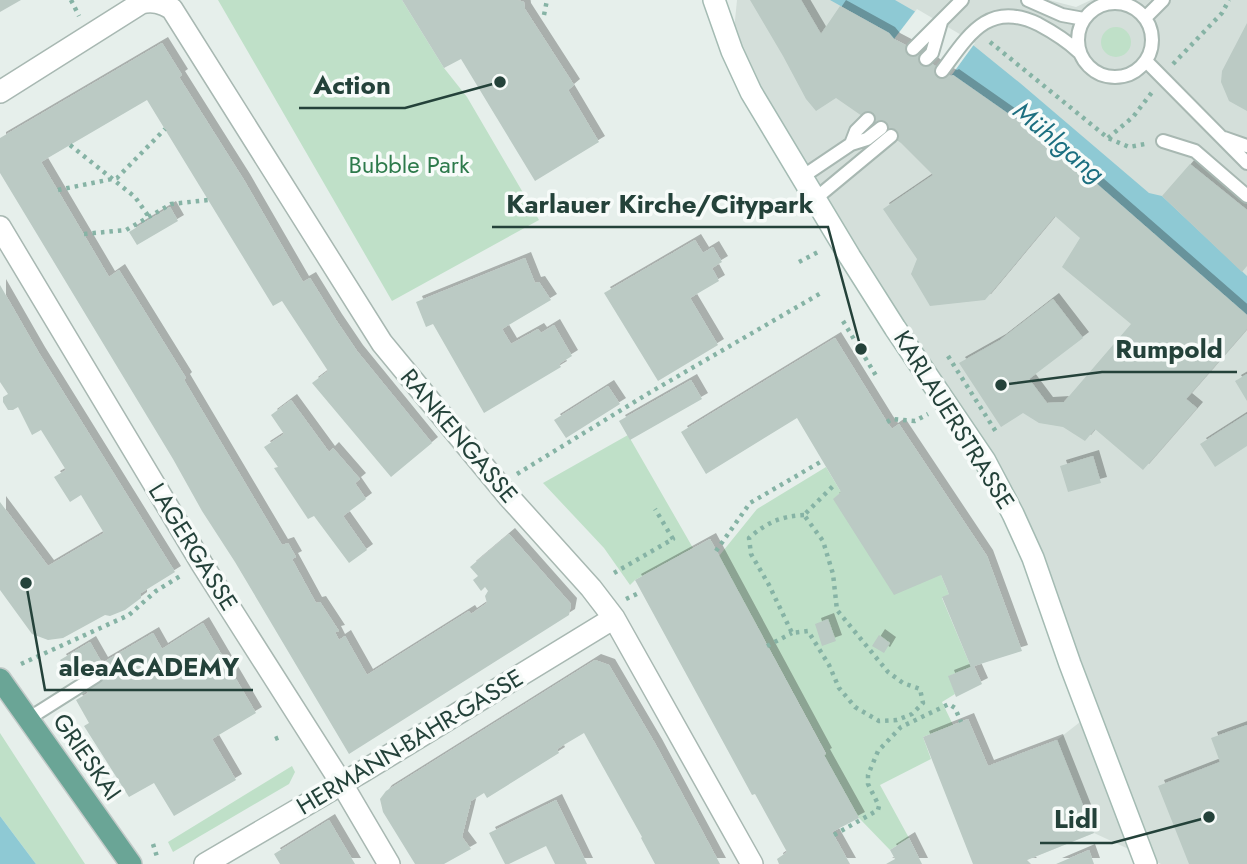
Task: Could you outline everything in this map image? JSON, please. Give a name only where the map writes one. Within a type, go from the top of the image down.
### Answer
[{"type":"main road","name":"GRIESKAI","points":[[0,679],[131,864]]},
{"type":"street","name":"KARLAUERSTRASSE","points":[[714,0],[732,51],[751,92],[895,328],[985,461],[1021,530],[1146,864]]},
{"type":"street","name":"RANKENGASSE","points":[[0,92],[141,4],[152,1],[172,9],[382,343],[509,497],[591,588],[614,618],[752,864]]},
{"type":"street","name":"LAGERGASSE","points":[[0,227],[202,564],[342,784],[389,864]]},
{"type":"street","name":"HERMANN-BAHR-GASSE","points":[[205,864],[614,618]]},
{"type":"lane","points":[[913,50],[962,0]]},
{"type":"lane","points":[[1028,0],[1062,15],[1084,19]]},
{"type":"lane","points":[[1145,18],[1163,0]]},
{"type":"lane","points":[[942,71],[968,37],[986,20],[1005,13],[1024,16],[1066,40],[1099,75],[1114,78],[1129,75],[1142,67],[1150,54],[1153,39],[1149,24],[1128,5],[1115,3],[1101,6],[1084,19],[1078,35],[1079,52]]},
{"type":"lane","points":[[926,59],[932,53],[943,18]]},
{"type":"lane","points":[[1146,61],[1247,163]]},
{"type":"lane","points":[[851,144],[856,131],[868,119]]},
{"type":"lane","points":[[802,177],[851,144],[886,132],[815,200]]},
{"type":"lane","points":[[1221,136],[1247,146]]},
{"type":"lane","points":[[1163,141],[1195,151],[1247,196]]},
{"type":"lane","points":[[28,719],[96,676]]},
{"type":"path","points":[[544,15],[547,0]]},
{"type":"path","points":[[1192,45],[1222,13],[1229,0]]},
{"type":"path","points":[[982,35],[1108,138],[1129,147],[1163,141]]},
{"type":"path","points":[[58,190],[117,178],[165,129]]},
{"type":"path","points":[[70,145],[135,197],[149,217]]},
{"type":"path","points":[[84,234],[125,230],[171,204],[208,201]]},
{"type":"path","points":[[799,262],[821,250]]},
{"type":"path","points":[[516,474],[821,293]]},
{"type":"path","points":[[843,321],[878,379]]},
{"type":"path","points":[[948,356],[995,429]]},
{"type":"path","points":[[887,422],[892,419],[915,421],[947,404]]},
{"type":"path","points":[[716,551],[750,503],[822,461]]},
{"type":"path","points":[[793,634],[751,554],[749,538],[762,526],[787,516],[804,515],[836,483]]},
{"type":"path","points":[[614,573],[673,539],[655,509]]},
{"type":"path","points":[[768,646],[793,634],[808,631],[830,665],[839,688],[855,707],[880,721],[897,720],[912,715],[923,703],[920,689],[902,683],[888,672],[837,610],[833,574],[823,541],[804,515]]},
{"type":"path","points":[[21,664],[127,613],[178,577]]},
{"type":"path","points":[[834,835],[878,810],[879,806],[868,784],[868,775],[878,751],[901,727],[948,704],[955,708],[961,722]]},
{"type":"path","points":[[153,844],[158,860]]},
{"type":"shaded area","points":[[737,0],[1049,0],[1076,7],[1091,0],[1247,0],[1247,849],[1209,864],[1161,864],[1094,833],[1027,860],[988,766],[1057,740],[1089,715],[1033,558],[732,51]]},
{"type":"green space","name":"Bubble Park","points":[[218,0],[402,0],[444,68],[467,97],[539,220],[392,301]]},
{"type":"green space","points":[[1116,27],[1127,31],[1131,42],[1127,53],[1116,57],[1105,53],[1101,42],[1105,31]]},
{"type":"green space","points":[[628,435],[693,548],[630,585],[604,548],[543,483]]},
{"type":"green space","points":[[826,467],[841,492],[834,499],[941,575],[949,594],[942,598],[971,667],[949,676],[955,694],[942,702],[953,725],[923,737],[931,759],[880,785],[909,838],[890,850],[859,818],[719,556],[757,509]]},
{"type":"green space","points":[[0,733],[85,864],[36,864],[0,816]]},
{"type":"green space","points":[[292,766],[295,772],[289,784],[173,852],[168,842]]},
{"type":"water","name":"Mühlgang","points":[[830,0],[895,0],[973,45],[1149,193],[1162,196],[1247,276],[1247,315],[1089,177],[1026,126],[953,75],[894,39],[889,33]]},
{"type":"water","points":[[0,816],[36,864],[0,864]]},
{"type":"pier","points":[[917,9],[975,43],[951,76],[894,39]]},
{"type":"building","points":[[0,0],[21,0],[0,12]]},
{"type":"building","points":[[402,0],[524,2],[525,9],[574,85],[568,90],[599,142],[535,181],[461,59],[444,68]]},
{"type":"building","points":[[750,0],[801,0],[821,34],[840,6],[889,33],[894,39],[913,49],[942,71],[953,75],[1026,126],[1089,177],[1247,315],[1247,329],[1186,399],[1197,408],[1143,470],[1095,429],[1085,441],[1063,427],[1039,423],[1023,413],[1001,427],[959,363],[1000,340],[1053,299],[1083,338],[1029,379],[1047,403],[1064,402],[1131,324],[1062,267],[1080,238],[1055,216],[985,300],[930,306],[911,274],[917,259],[883,209],[933,175],[901,143],[836,98],[816,111],[806,99]]},
{"type":"building","points":[[1247,23],[1247,111],[1229,101],[1221,82],[1222,71]]},
{"type":"building","points":[[162,43],[182,75],[179,77],[244,180],[303,282],[310,278],[357,351],[432,443],[391,477],[312,383],[328,371],[282,301],[273,306],[147,100],[41,162],[109,277],[119,270],[186,378],[184,380],[282,545],[288,543],[296,557],[292,559],[316,603],[320,602],[339,631],[335,632],[339,640],[345,636],[367,675],[469,611],[471,614],[487,603],[485,596],[488,591],[485,587],[481,591],[473,580],[478,576],[470,567],[509,534],[571,604],[569,615],[349,754],[0,173],[0,138]]},
{"type":"building","points":[[1190,164],[1247,210],[1247,266],[1242,272],[1162,196]]},
{"type":"building","points":[[170,207],[178,221],[137,245],[129,232]]},
{"type":"building","points":[[695,240],[703,253],[713,247],[722,262],[712,268],[719,281],[690,298],[718,345],[658,381],[604,293]]},
{"type":"building","points":[[525,258],[535,283],[539,282],[551,300],[502,329],[511,344],[538,329],[541,333],[554,325],[572,356],[559,364],[561,367],[484,413],[433,324],[426,327],[416,302]]},
{"type":"building","points":[[0,285],[39,353],[175,572],[141,593],[141,598],[125,610],[110,616],[105,615],[63,638],[48,640],[32,634],[0,590],[0,502],[48,566],[104,533],[81,495],[70,502],[54,477],[66,470],[41,430],[32,435],[18,407],[8,410],[3,402],[3,397],[8,394],[0,382]]},
{"type":"building","points":[[835,338],[887,422],[892,429],[899,424],[987,556],[1022,651],[974,666],[982,684],[956,697],[948,676],[971,667],[942,597],[949,594],[941,575],[894,595],[833,499],[841,492],[797,418],[706,474],[681,432]]},
{"type":"building","points":[[1247,374],[1247,401],[1235,381]]},
{"type":"building","points":[[691,380],[702,399],[630,440],[619,421]]},
{"type":"building","points":[[608,386],[620,404],[566,438],[554,420]]},
{"type":"building","points":[[291,400],[329,452],[333,448],[360,479],[355,483],[366,499],[343,516],[367,550],[349,563],[314,516],[308,519],[274,468],[278,467],[264,447],[284,434],[271,415]]},
{"type":"building","points":[[1247,414],[1247,446],[1215,467],[1200,444]]},
{"type":"building","points":[[1093,456],[1101,483],[1068,492],[1060,466]]},
{"type":"building","points":[[710,539],[859,818],[832,832],[850,864],[779,864],[777,859],[787,852],[755,794],[752,795],[635,580]]},
{"type":"building","points":[[828,619],[836,641],[822,646],[815,624]]},
{"type":"building","points":[[203,623],[256,713],[212,739],[236,780],[174,816],[154,783],[129,797],[84,726],[89,723],[76,700],[88,693],[78,677],[72,680],[60,660],[90,642],[102,663],[153,633],[162,649]]},
{"type":"building","points":[[879,635],[890,643],[884,653],[872,646]]},
{"type":"building","points":[[595,660],[609,665],[720,864],[655,864],[584,733],[557,749],[559,753],[487,798],[484,793],[471,801],[462,837],[471,849],[444,864],[415,864],[383,812],[380,799],[386,791]]},
{"type":"building","points":[[968,719],[988,766],[1057,740],[1094,833],[1027,860],[1031,864],[973,864],[923,737]]},
{"type":"building","points":[[1247,725],[1247,864],[1189,864],[1158,786],[1220,762],[1211,738]]},
{"type":"building","points":[[556,800],[587,864],[555,864],[546,846],[505,864],[489,833]]},
{"type":"building","points":[[329,820],[355,864],[280,864],[274,854]]},
{"type":"building","points":[[909,838],[922,864],[886,864],[895,859],[890,850]]},
{"type":"building","points":[[1089,850],[1094,864],[1056,864]]},
{"type":"place","name":"Action","points":[[500,82]]},
{"type":"place","name":"Karlauer Kirche/Citypark","points":[[861,349]]},
{"type":"place","name":"Rumpold","points":[[1001,385]]},
{"type":"place","name":"aleaACADEMY","points":[[26,583]]},
{"type":"place","name":"Lidl","points":[[1209,817]]}]
